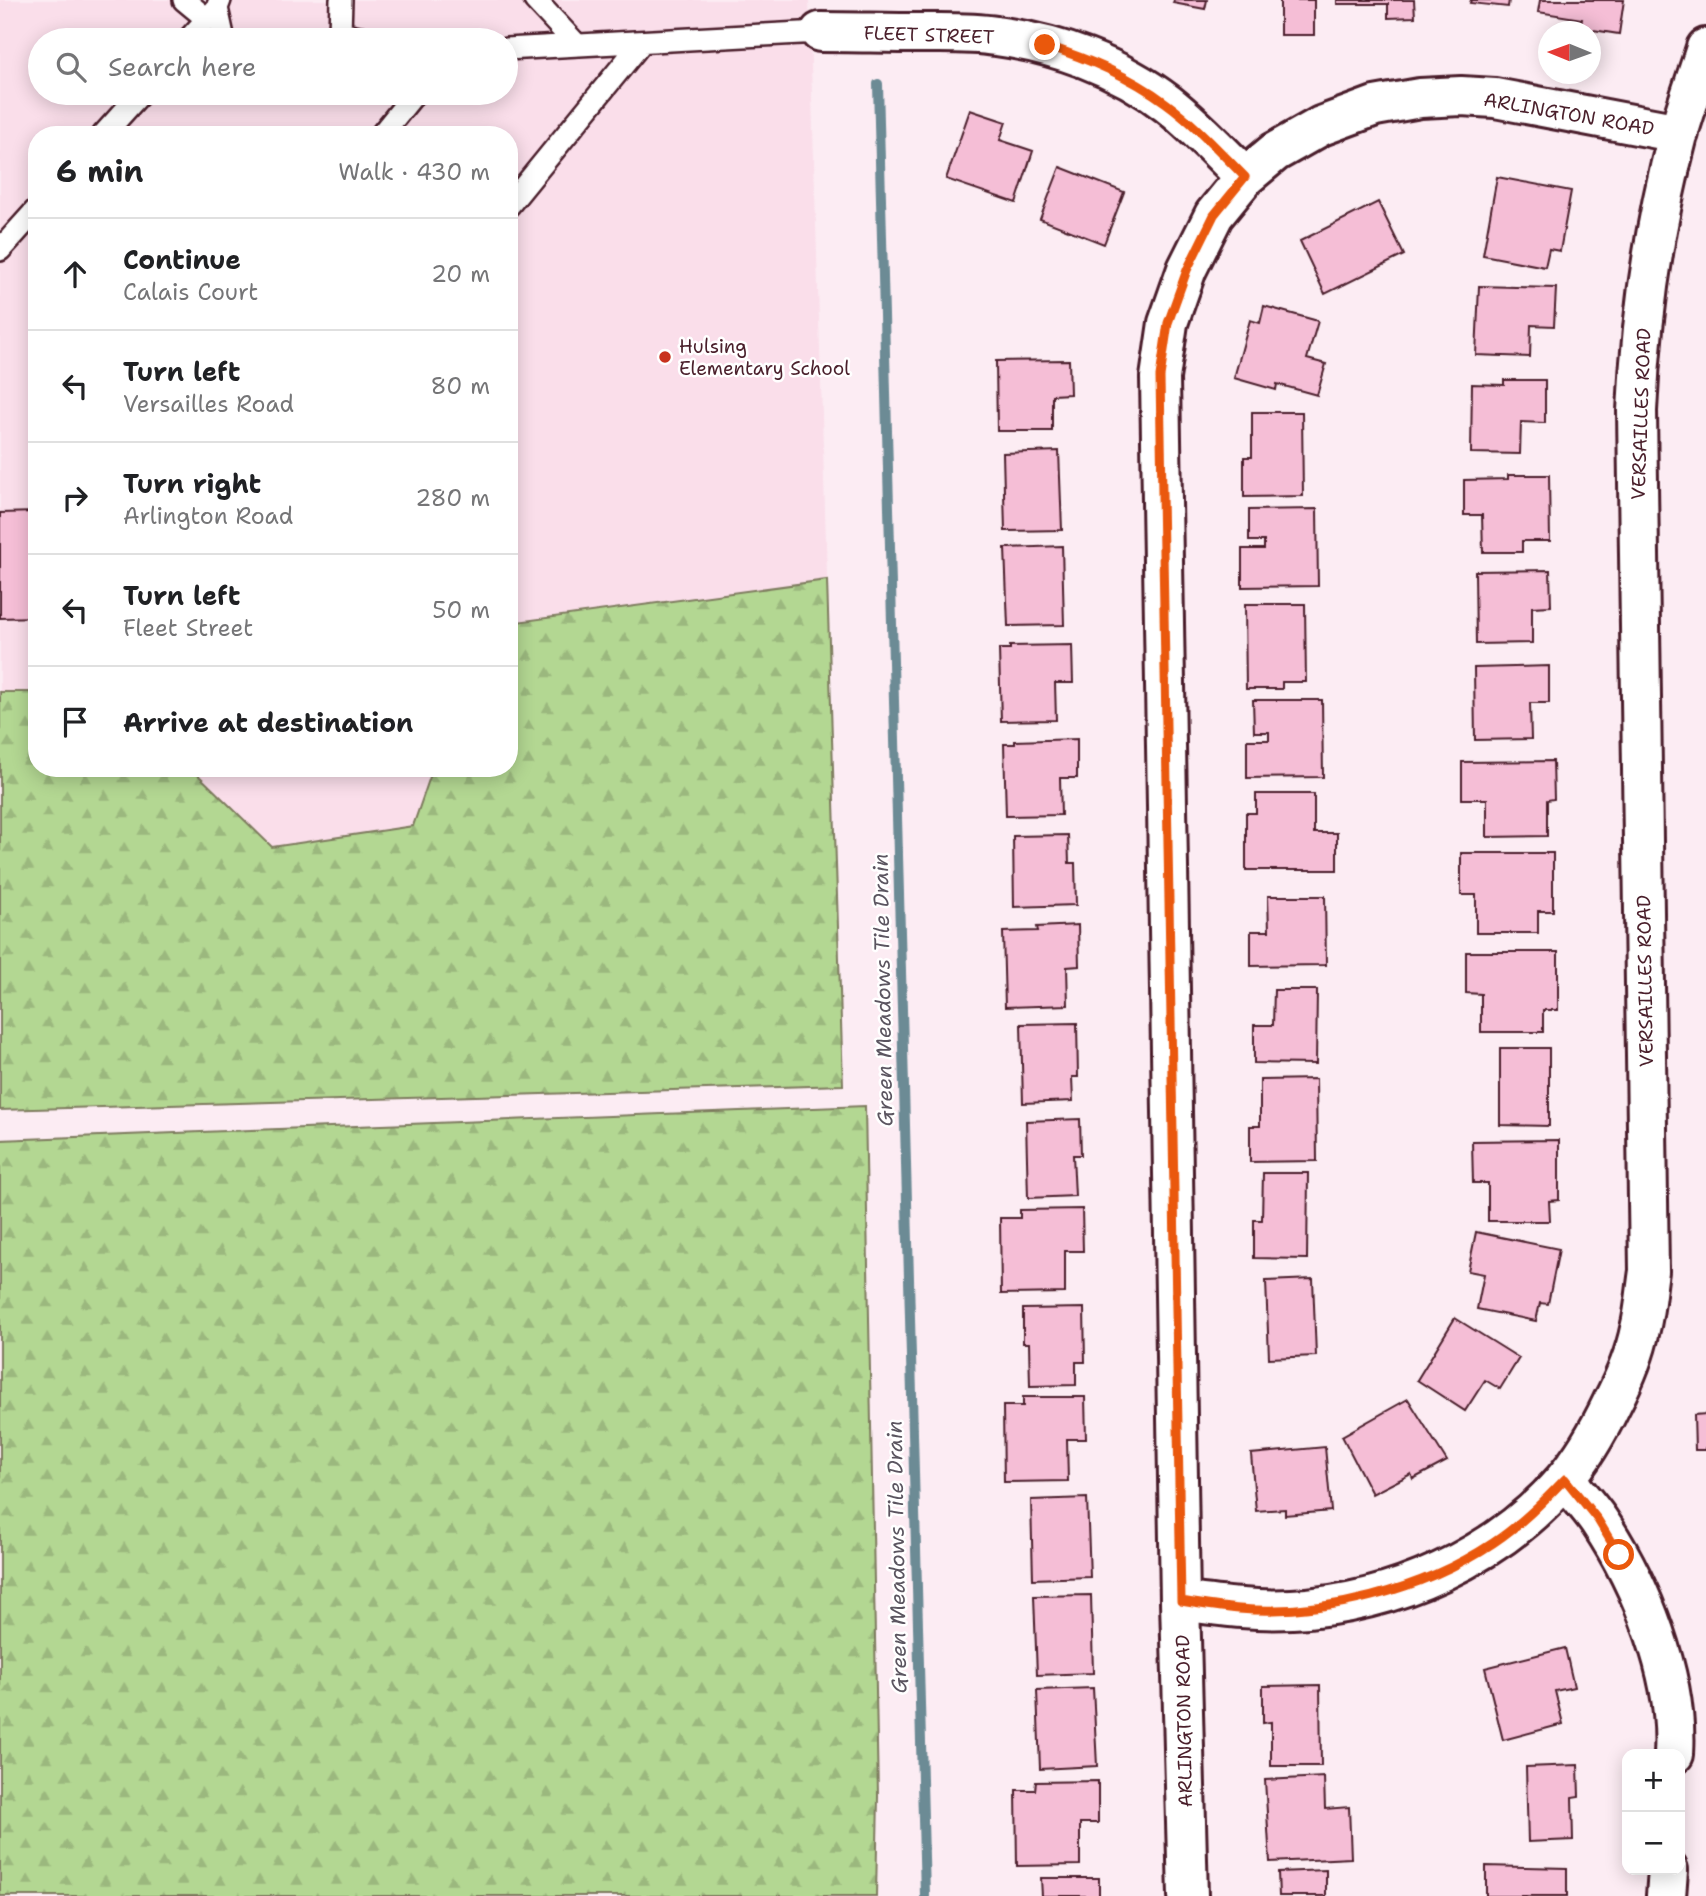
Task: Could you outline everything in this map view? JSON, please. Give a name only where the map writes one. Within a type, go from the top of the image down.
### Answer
[{"type":"street","name":"FLEET STREET","points":[[820,32],[958,33],[996,36],[1045,45],[1081,57],[1124,76],[1166,102],[1194,125],[1245,177]]},
{"type":"street","name":"VERSAILLES ROAD","points":[[1181,1601],[1240,1609],[1294,1609],[1346,1602],[1397,1589],[1447,1569],[1493,1543],[1533,1512],[1565,1479],[1596,1436],[1623,1381],[1640,1329],[1649,1271],[1637,411],[1640,349],[1662,203],[1679,134],[1706,48]]},
{"type":"street","name":"ARLINGTON ROAD","points":[[1188,1896],[1160,377],[1168,323],[1187,270],[1214,215],[1245,177],[1275,152],[1321,126],[1375,106],[1420,98],[1495,98],[1679,134]]},
{"type":"street","points":[[1565,1479],[1598,1520],[1643,1603],[1657,1641],[1667,1681],[1675,1734],[1674,1749]]},
{"type":"street","points":[[1666,1896],[1668,1875]]},
{"type":"lane","points":[[184,0],[215,9]]},
{"type":"lane","points":[[338,28],[341,0]]},
{"type":"lane","points":[[535,0],[577,45]]},
{"type":"lane","points":[[198,28],[215,9]]},
{"type":"lane","points":[[215,9],[221,28]]},
{"type":"lane","points":[[518,48],[820,32]]},
{"type":"lane","points":[[518,194],[642,42]]},
{"type":"lane","points":[[111,126],[130,105]]},
{"type":"lane","points":[[388,126],[405,105]]},
{"type":"lane","points":[[0,250],[28,219]]},
{"type":"shaded area","name":"Hulsing Elementary School","points":[[0,0],[809,0],[843,1085],[0,1110]]},
{"type":"green space","points":[[827,580],[843,1085],[0,1110],[0,692],[28,692],[28,777],[200,777],[272,847],[413,826],[430,777],[518,777],[518,622]]},
{"type":"green space","points":[[865,1106],[878,1796],[876,1896],[0,1896],[0,1140]]},
{"type":"building","points":[[1174,0],[1207,0],[1205,9],[1173,3]]},
{"type":"building","points":[[1280,0],[1314,0],[1314,35],[1280,35]]},
{"type":"building","points":[[1337,0],[1414,0],[1415,17],[1388,18],[1388,4],[1337,4]]},
{"type":"building","points":[[1471,0],[1509,0],[1508,7],[1470,3]]},
{"type":"building","points":[[1540,0],[1624,0],[1619,34],[1601,31],[1601,21],[1582,21],[1538,12]]},
{"type":"building","points":[[970,110],[1006,122],[1000,140],[1033,151],[1016,203],[946,179]]},
{"type":"building","points":[[1060,167],[1124,192],[1104,244],[1040,219]]},
{"type":"building","points":[[1497,177],[1571,191],[1560,251],[1549,249],[1545,267],[1483,255]]},
{"type":"building","points":[[1378,202],[1404,255],[1325,294],[1300,241]]},
{"type":"building","points":[[1479,286],[1556,288],[1554,326],[1531,325],[1530,357],[1476,355]]},
{"type":"building","points":[[1264,306],[1318,321],[1307,359],[1326,364],[1317,395],[1277,384],[1276,390],[1234,378],[1250,320],[1260,323]]},
{"type":"building","points":[[1069,360],[1070,394],[1052,395],[1052,431],[997,431],[996,361]]},
{"type":"building","points":[[1504,380],[1545,380],[1545,423],[1521,422],[1520,454],[1471,453],[1472,384],[1504,385]]},
{"type":"building","points":[[1252,412],[1302,412],[1303,496],[1244,497],[1244,457],[1252,457]]},
{"type":"building","points":[[1059,451],[1062,530],[1005,531],[1003,453]]},
{"type":"building","points":[[1508,475],[1549,475],[1550,541],[1522,541],[1522,552],[1483,552],[1482,515],[1464,515],[1464,480],[1508,479]]},
{"type":"building","points":[[1317,509],[1318,586],[1242,587],[1242,549],[1264,549],[1264,541],[1249,541],[1249,510]]},
{"type":"building","points":[[28,512],[28,617],[0,618],[0,513]]},
{"type":"building","points":[[1062,546],[1064,625],[1008,626],[1005,548]]},
{"type":"building","points":[[1550,570],[1551,606],[1532,607],[1532,643],[1476,644],[1475,571]]},
{"type":"building","points":[[1245,604],[1305,604],[1306,682],[1282,682],[1282,689],[1246,689]]},
{"type":"building","points":[[1072,645],[1073,683],[1055,683],[1056,720],[1001,721],[999,649],[1010,649],[1010,646]]},
{"type":"building","points":[[1549,666],[1549,703],[1530,703],[1531,739],[1475,740],[1474,668]]},
{"type":"building","points":[[1253,700],[1322,700],[1323,777],[1247,778],[1247,740],[1269,740],[1269,732],[1254,732]]},
{"type":"building","points":[[1077,739],[1077,778],[1060,778],[1061,815],[1006,816],[1004,744],[1015,744],[1015,741]]},
{"type":"building","points":[[1553,761],[1554,799],[1547,800],[1547,836],[1487,837],[1487,799],[1462,799],[1462,762]]},
{"type":"building","points":[[1256,794],[1314,794],[1314,833],[1337,833],[1337,870],[1246,870],[1246,813],[1256,813]]},
{"type":"building","points":[[1068,835],[1069,863],[1075,863],[1076,905],[1014,907],[1013,836]]},
{"type":"building","points":[[1461,853],[1553,853],[1553,911],[1538,911],[1538,933],[1476,933],[1476,895],[1461,895]]},
{"type":"building","points":[[1268,896],[1325,896],[1326,965],[1251,966],[1251,931],[1269,931]]},
{"type":"building","points":[[1078,925],[1079,966],[1067,967],[1068,1005],[1005,1007],[1003,932],[1038,931],[1037,927]]},
{"type":"building","points":[[1466,952],[1558,952],[1558,1010],[1543,1010],[1543,1032],[1481,1032],[1481,994],[1466,993]]},
{"type":"building","points":[[1274,990],[1317,990],[1316,1064],[1254,1063],[1254,1025],[1273,1025]]},
{"type":"building","points":[[1077,1023],[1078,1077],[1072,1077],[1073,1101],[1023,1103],[1021,1024]]},
{"type":"building","points":[[1500,1048],[1549,1048],[1549,1126],[1500,1125]]},
{"type":"building","points":[[1316,1079],[1317,1161],[1250,1162],[1250,1126],[1260,1126],[1260,1080]]},
{"type":"building","points":[[1080,1119],[1081,1155],[1073,1155],[1075,1196],[1028,1198],[1026,1121]]},
{"type":"building","points":[[1559,1140],[1559,1200],[1549,1201],[1550,1221],[1488,1221],[1488,1183],[1473,1183],[1472,1141]]},
{"type":"building","points":[[1263,1173],[1308,1173],[1307,1259],[1254,1258],[1254,1220],[1262,1220]]},
{"type":"building","points":[[1082,1209],[1083,1251],[1065,1251],[1065,1293],[1001,1294],[1000,1218],[1020,1218],[1020,1210]]},
{"type":"building","points":[[1476,1232],[1559,1249],[1548,1304],[1540,1303],[1536,1321],[1477,1309],[1484,1274],[1468,1271]]},
{"type":"building","points":[[1313,1279],[1316,1356],[1269,1358],[1266,1281]]},
{"type":"building","points":[[1084,1308],[1085,1362],[1076,1362],[1076,1385],[1030,1386],[1029,1343],[1023,1343],[1023,1309]]},
{"type":"building","points":[[1455,1318],[1519,1358],[1500,1389],[1485,1380],[1465,1411],[1417,1380]]},
{"type":"building","points":[[1023,1397],[1085,1397],[1086,1439],[1067,1439],[1068,1481],[1004,1482],[1003,1406],[1023,1406]]},
{"type":"building","points":[[1408,1399],[1447,1461],[1413,1479],[1411,1474],[1372,1494],[1342,1436]]},
{"type":"building","points":[[1706,1414],[1706,1450],[1695,1450],[1694,1415]]},
{"type":"building","points":[[1325,1447],[1331,1511],[1285,1515],[1285,1509],[1256,1511],[1251,1454]]},
{"type":"building","points":[[1087,1498],[1090,1577],[1033,1579],[1031,1500]]},
{"type":"building","points":[[1091,1595],[1093,1673],[1037,1675],[1034,1596]]},
{"type":"building","points":[[1565,1648],[1574,1687],[1555,1691],[1563,1724],[1503,1740],[1485,1668]]},
{"type":"building","points":[[1320,1685],[1321,1766],[1271,1766],[1271,1722],[1263,1723],[1263,1686]]},
{"type":"building","points":[[1093,1688],[1097,1766],[1040,1769],[1037,1690]]},
{"type":"building","points":[[1578,1765],[1579,1796],[1572,1797],[1573,1840],[1528,1842],[1526,1767]]},
{"type":"building","points":[[1324,1777],[1325,1809],[1349,1807],[1351,1858],[1270,1862],[1265,1780]]},
{"type":"building","points":[[1098,1781],[1098,1823],[1080,1823],[1080,1865],[1017,1866],[1016,1790],[1035,1790],[1036,1782]]},
{"type":"building","points":[[1486,1866],[1567,1868],[1567,1896],[1486,1896]]},
{"type":"building","points":[[1326,1870],[1326,1896],[1279,1896],[1278,1872]]},
{"type":"building","points":[[1041,1878],[1099,1878],[1099,1896],[1042,1896]]},
{"type":"waterway","name":"Green Meadows Tile Drain","points":[[878,84],[925,1896]]},
{"type":"place","name":"Hulsing Elementary School","points":[[665,357]]},
{"type":"route","points":[[1045,45],[1124,76],[1166,102],[1194,125],[1245,177],[1214,215],[1187,270],[1168,323],[1160,377],[1181,1601],[1240,1609],[1294,1609],[1346,1602],[1397,1589],[1447,1569],[1493,1543],[1533,1512],[1565,1479],[1598,1520],[1619,1555]]}]
